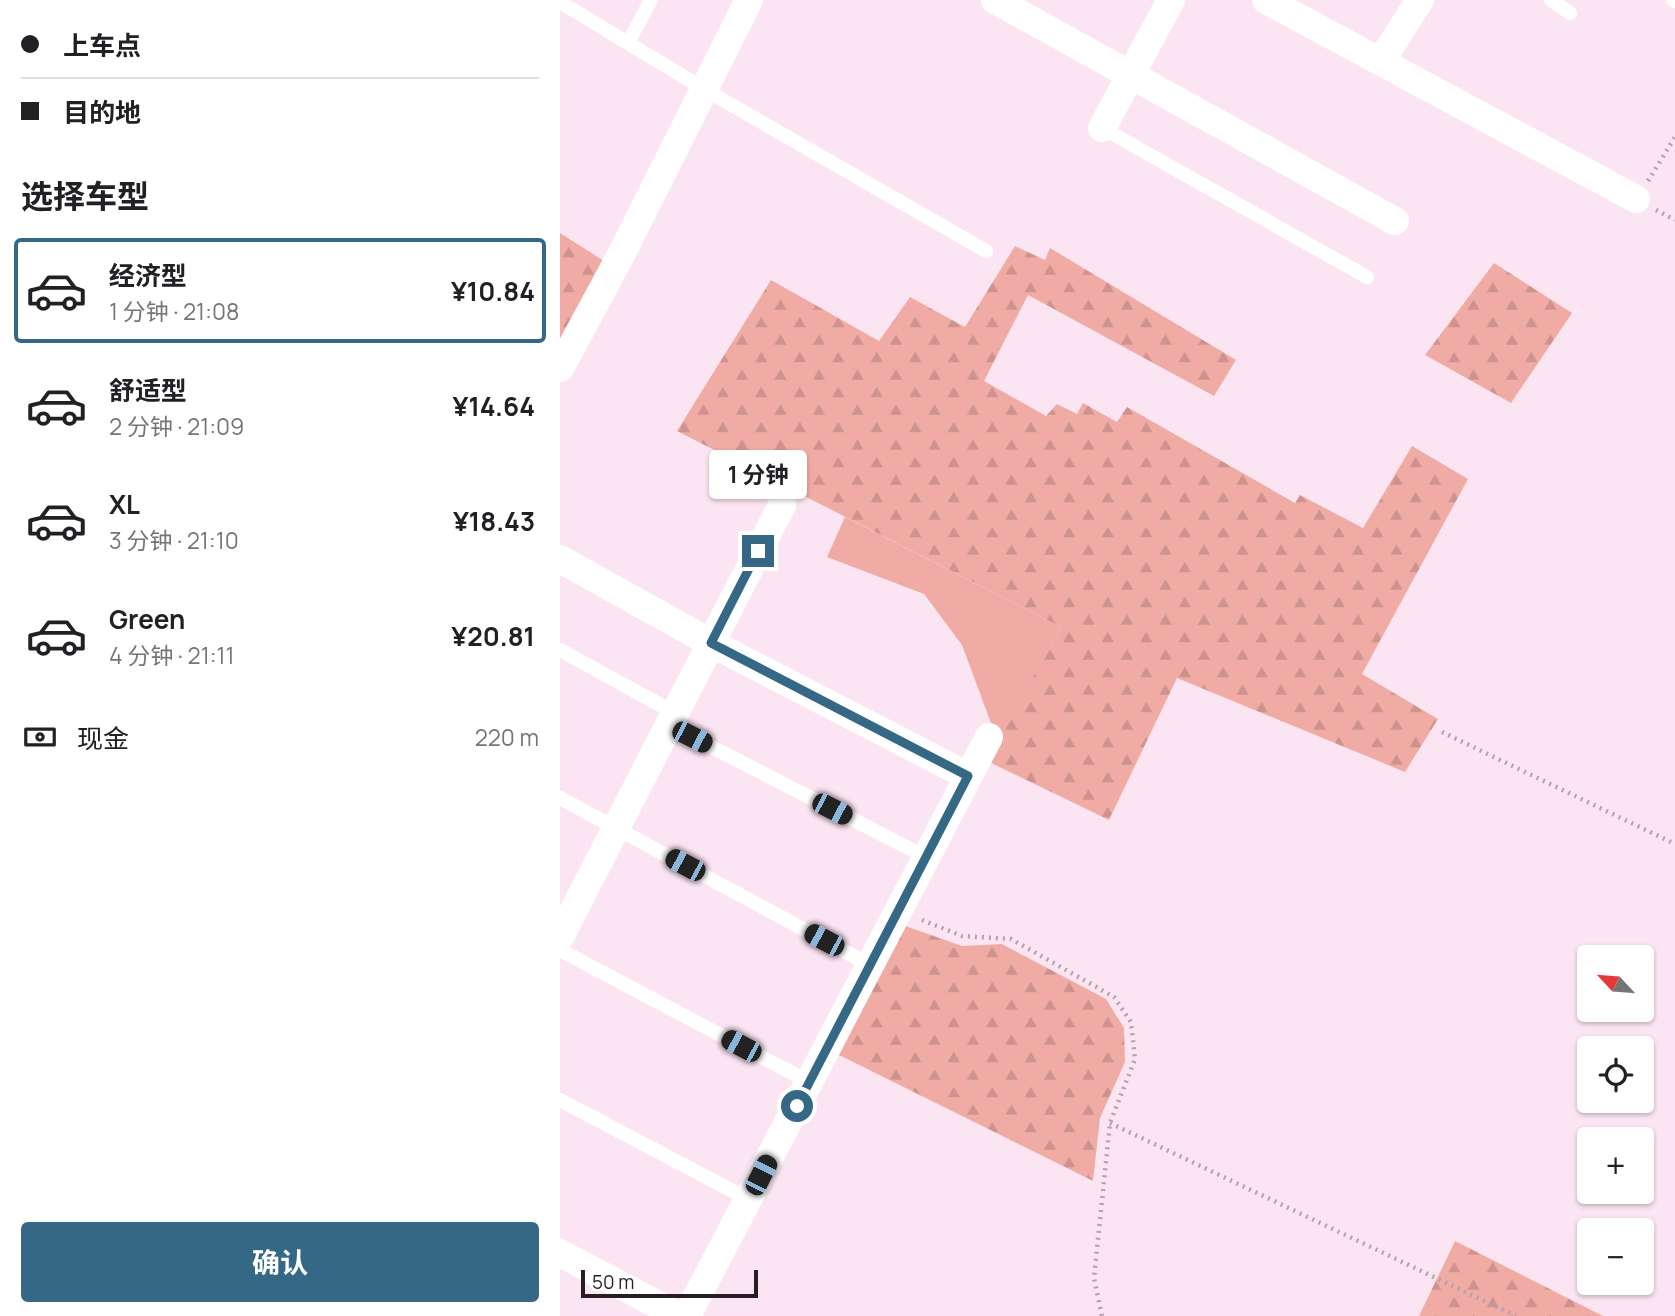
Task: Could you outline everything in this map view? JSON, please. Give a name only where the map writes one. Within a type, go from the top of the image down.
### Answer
[{"type":"street","points":[[560,368],[621,255],[749,0]]},
{"type":"street","points":[[995,0],[1395,221]]},
{"type":"street","points":[[1102,128],[1171,0]]},
{"type":"street","points":[[1266,0],[1636,199]]},
{"type":"street","points":[[1381,61],[1420,0]]},
{"type":"street","points":[[560,937],[782,505]]},
{"type":"street","points":[[560,559],[711,643],[968,776]]},
{"type":"street","points":[[687,1316],[989,737]]},
{"type":"street","points":[[560,1253],[679,1316]]},
{"type":"lane","points":[[628,44],[651,0]]},
{"type":"lane","points":[[1551,0],[1570,13]]},
{"type":"lane","points":[[560,2],[704,89],[986,251]]},
{"type":"lane","points":[[1102,128],[1367,277]]},
{"type":"lane","points":[[560,650],[672,719],[926,857]]},
{"type":"lane","points":[[560,798],[870,965]]},
{"type":"lane","points":[[560,950],[809,1082]]},
{"type":"lane","points":[[560,1100],[748,1199]]},
{"type":"path","points":[[1442,732],[1675,844]]},
{"type":"path","points":[[899,910],[962,936],[1011,939],[1114,997],[1131,1022],[1135,1059],[1110,1123],[1094,1278],[1102,1316]]},
{"type":"path","points":[[1110,1123],[1516,1316]]},
{"type":"green space","points":[[560,233],[604,261],[560,342]]},
{"type":"green space","points":[[1015,246],[1045,260],[1050,248],[1236,360],[1214,396],[1028,295],[984,381],[1046,416],[1057,404],[1077,414],[1083,403],[1117,422],[1127,407],[1295,503],[1300,495],[1363,528],[1412,446],[1468,479],[1362,674],[1438,719],[1405,772],[1177,678],[1109,820],[987,761],[1061,627],[677,431],[771,280],[879,341],[910,297],[965,327]]},
{"type":"green space","points":[[1494,263],[1572,313],[1511,403],[1425,355]]},
{"type":"green space","points":[[845,517],[1061,627],[998,742],[962,645],[924,594],[827,557]]},
{"type":"green space","points":[[900,924],[962,946],[1002,944],[1106,999],[1124,1028],[1125,1062],[1100,1118],[1093,1181],[839,1055]]},
{"type":"green space","points":[[1455,1241],[1603,1316],[1419,1316]]},
{"type":"route","points":[[758,551],[711,643],[968,776],[797,1106]]}]
